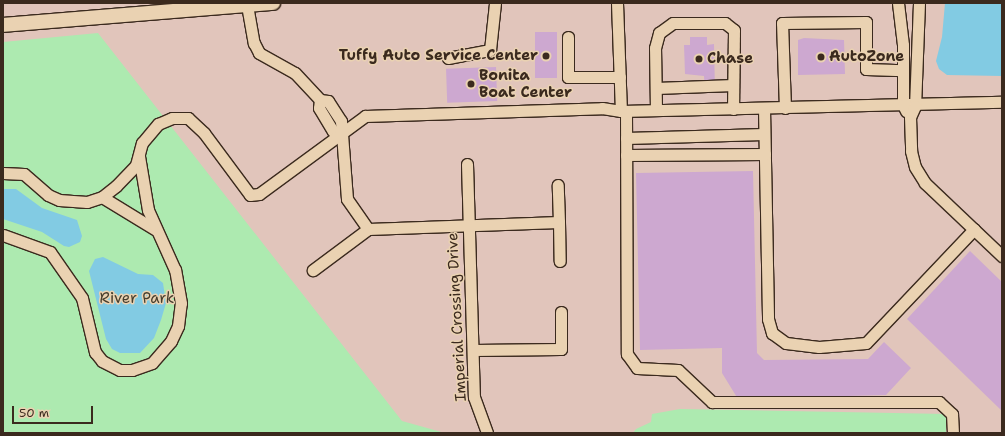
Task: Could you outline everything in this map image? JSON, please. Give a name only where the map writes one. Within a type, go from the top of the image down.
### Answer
[{"type":"main road","points":[[3,26],[273,3]]},
{"type":"lane","points":[[448,58],[490,50],[494,3]]},
{"type":"lane","points":[[617,3],[620,77],[626,138],[627,354],[637,368],[678,370],[712,402],[939,402],[952,414],[953,433]]},
{"type":"lane","points":[[898,3],[903,70],[903,105],[910,117],[911,151],[915,167],[925,183],[1002,256]]},
{"type":"lane","points":[[910,117],[916,106],[919,3]]},
{"type":"lane","points":[[247,5],[254,43],[259,53],[295,73],[320,100],[328,101],[341,121],[340,134],[345,159],[347,199],[368,229],[313,270]]},
{"type":"lane","points":[[785,108],[782,23],[866,22],[866,70],[903,70]]},
{"type":"lane","points":[[656,110],[655,48],[659,33],[673,23],[725,23],[734,30],[733,109]]},
{"type":"lane","points":[[568,37],[568,77],[620,77]]},
{"type":"lane","points":[[656,88],[733,85]]},
{"type":"lane","points":[[3,173],[24,174],[48,195],[59,200],[87,202],[102,197],[116,186],[136,165],[149,131],[158,124],[172,118],[188,118],[204,133],[250,195],[258,194],[364,116],[383,114],[602,108],[624,111],[903,105],[916,106],[1002,102]]},
{"type":"lane","points":[[764,108],[768,320],[772,333],[786,343],[819,347],[866,343],[974,229]]},
{"type":"lane","points":[[626,138],[764,134]]},
{"type":"lane","points":[[3,234],[50,252],[82,298],[95,352],[108,366],[120,370],[132,370],[152,363],[164,351],[178,326],[180,315],[180,286],[148,210],[139,154]]},
{"type":"lane","points":[[626,155],[765,154]]},
{"type":"lane","points":[[467,164],[469,225],[559,222]]},
{"type":"lane","points":[[558,185],[560,261]]},
{"type":"lane","points":[[102,197],[156,230]]},
{"type":"lane","name":"Imperial Crossing Drive","points":[[368,229],[469,225],[474,397],[487,433]]},
{"type":"lane","points":[[473,350],[561,349],[561,312]]},
{"type":"green space","name":"River Park","points":[[98,33],[402,421],[445,433],[3,433],[3,42]]},
{"type":"green space","points":[[680,409],[946,414],[946,433],[633,433],[636,429],[651,422],[652,414]]},
{"type":"water","points":[[945,3],[1002,3],[1002,76],[947,75],[939,69],[936,61],[942,37]]},
{"type":"water","points":[[3,189],[16,189],[42,208],[77,220],[82,236],[80,242],[69,247],[64,246],[42,232],[3,219]]},
{"type":"water","points":[[103,257],[138,274],[153,275],[163,283],[166,303],[161,320],[154,338],[140,353],[120,353],[112,349],[106,339],[89,271],[95,259]]},
{"type":"building","name":"Tuffy Auto Service Center","points":[[535,32],[557,32],[557,78],[535,78]]},
{"type":"building","name":"Chase","points":[[690,37],[707,37],[707,45],[714,44],[715,92],[705,92],[704,76],[685,74],[684,45],[690,45]]},
{"type":"building","name":"AutoZone","points":[[804,38],[844,40],[845,74],[798,75],[798,40]]},
{"type":"building","name":"Bonita Boat Center","points":[[496,67],[497,101],[447,103],[446,69]]},
{"type":"building","points":[[753,171],[757,353],[764,360],[868,359],[884,342],[911,368],[886,395],[738,399],[722,373],[722,348],[640,350],[636,173]]},
{"type":"building","points":[[970,251],[1002,282],[1002,411],[907,319]]},
{"type":"place","name":"Tuffy Auto Service Center","points":[[546,56]]},
{"type":"place","name":"AutoZone","points":[[821,57]]},
{"type":"place","name":"Chase","points":[[699,59]]},
{"type":"place","name":"Bonita Boat Center","points":[[471,84]]}]
